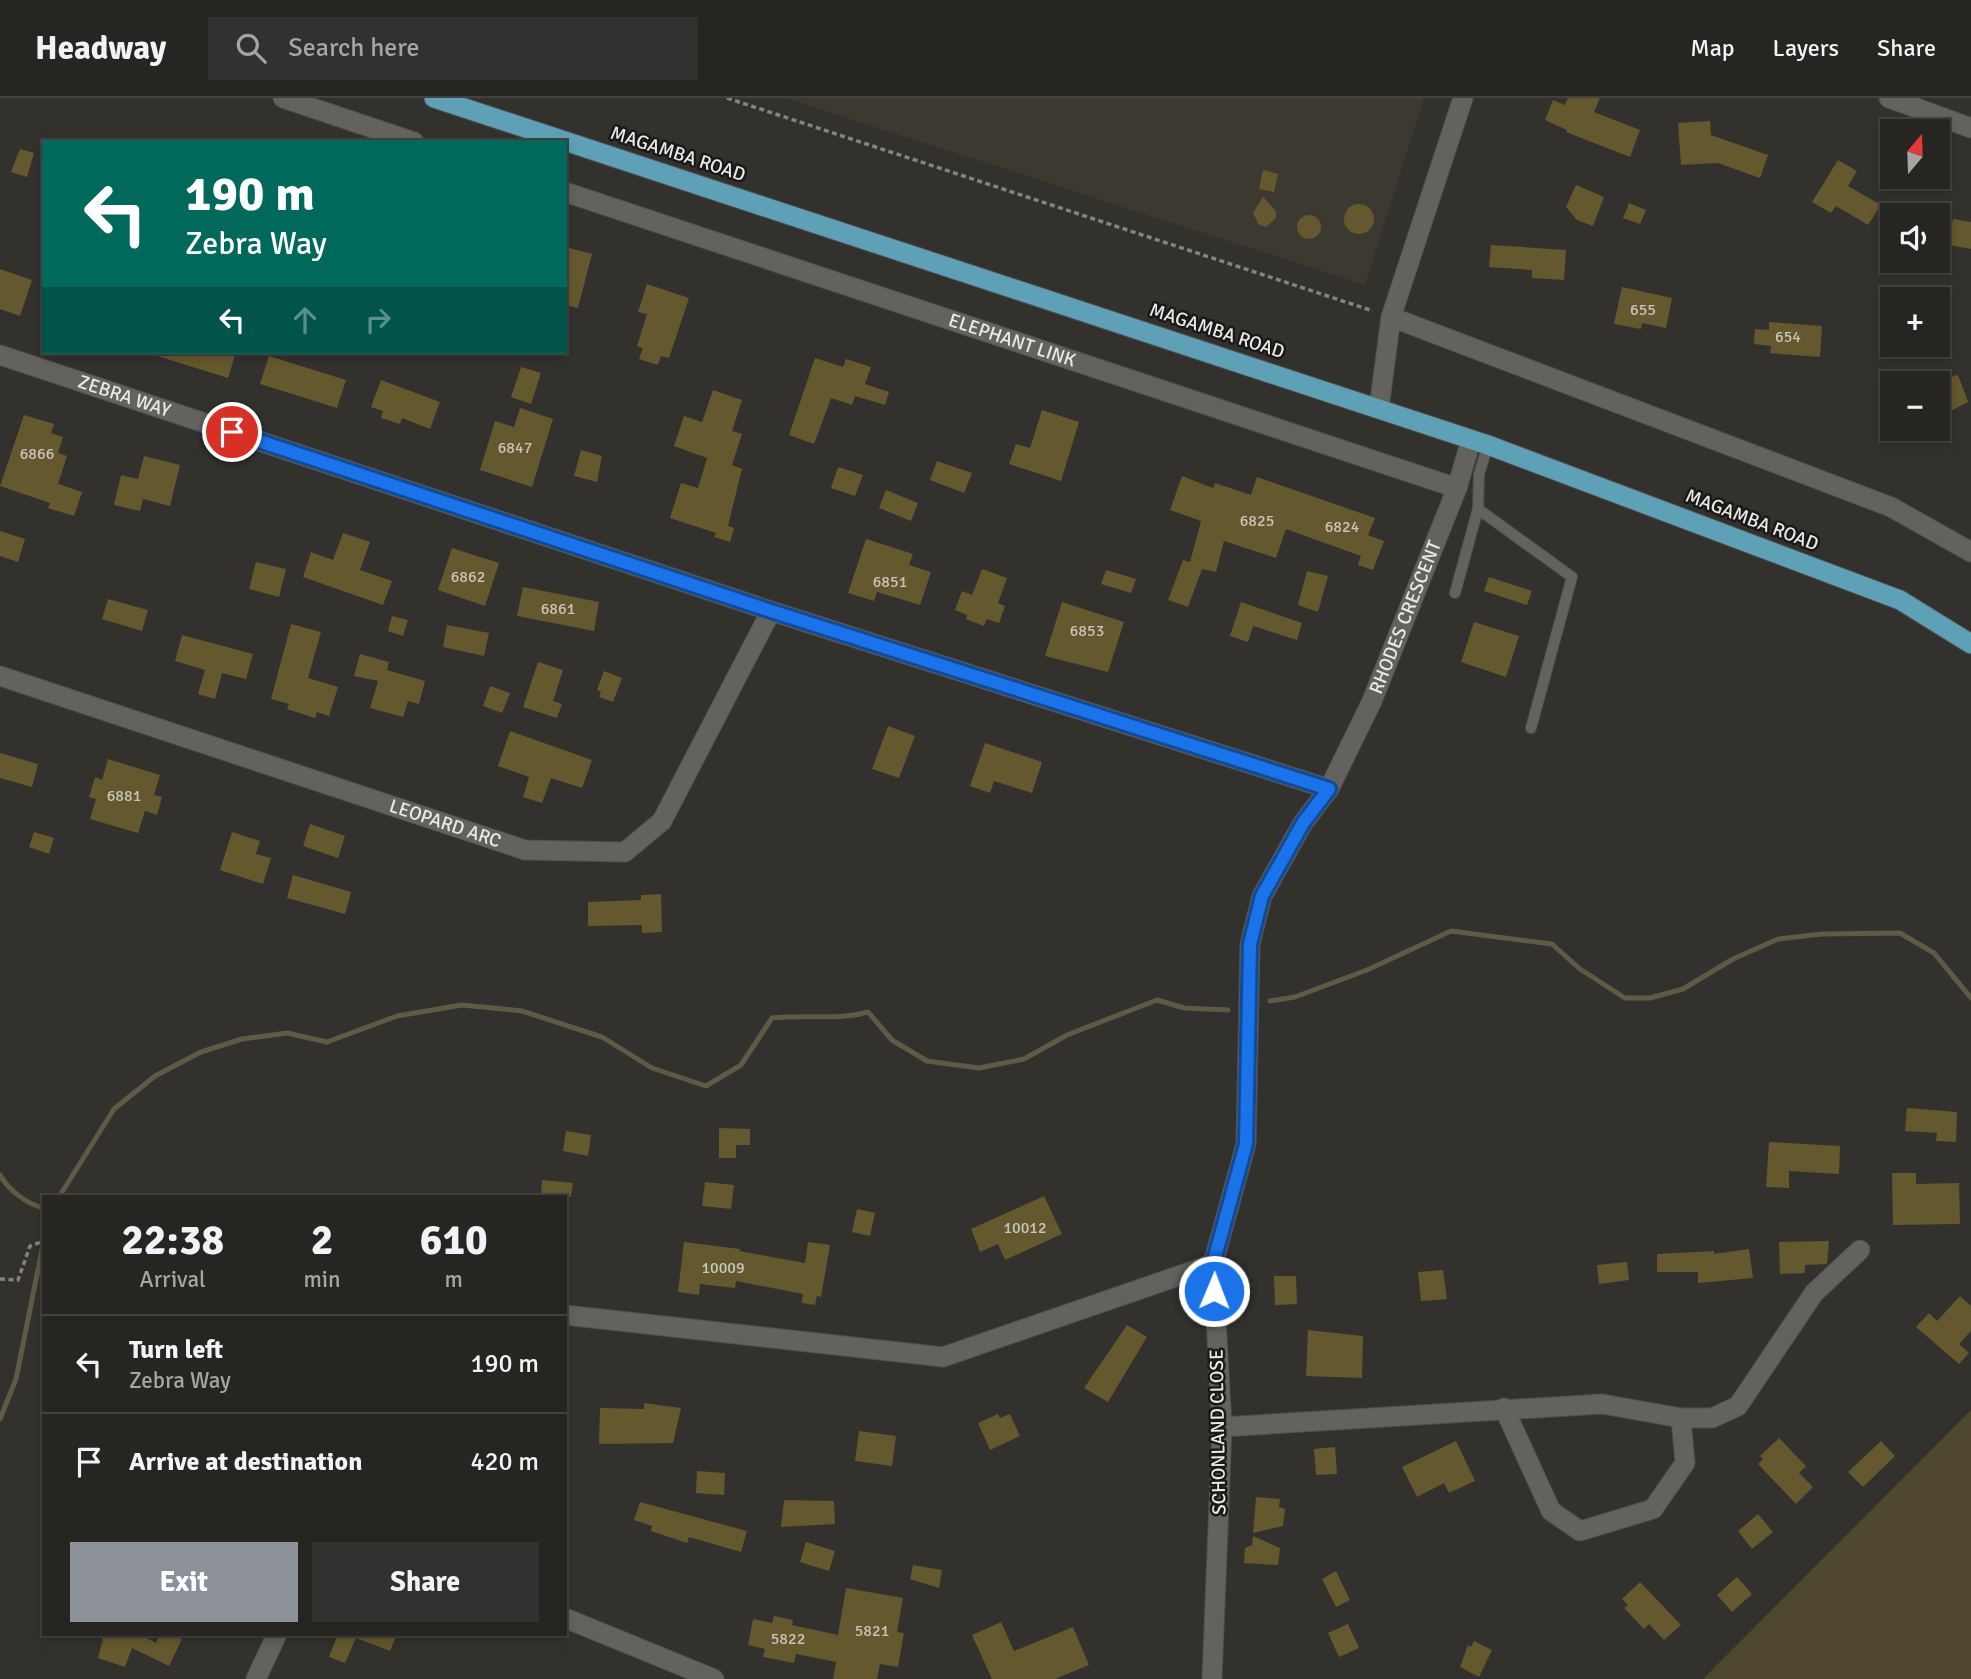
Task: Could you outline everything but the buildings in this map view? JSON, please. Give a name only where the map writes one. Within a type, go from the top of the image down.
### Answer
[{"type":"highway","name":"MAGAMBA ROAD","points":[[434,98],[562,140]]},
{"type":"highway","name":"MAGAMBA ROAD","points":[[567,142],[1480,443],[1900,600],[1971,644]]},
{"type":"street","points":[[282,98],[408,140]]},
{"type":"street","points":[[1379,408],[1391,317],[1463,98]]},
{"type":"street","points":[[1889,98],[1971,128]]},
{"type":"street","name":"ELEPHANT LINK","points":[[567,193],[1457,488]]},
{"type":"street","points":[[1391,317],[1891,507],[1971,552]]},
{"type":"street","name":"ZEBRA WAY","points":[[0,355],[771,611],[1329,789]]},
{"type":"street","name":"RHODES CRESCENT","points":[[1329,789],[1372,701],[1457,488],[1480,443]]},
{"type":"street","name":"LEOPARD ARC","points":[[0,676],[525,850],[625,852],[663,821],[771,611]]},
{"type":"street","name":"SCHONLAND CLOSE","points":[[1212,1679],[1222,1427],[1213,1264],[1246,1144],[1250,944],[1262,896],[1303,823],[1329,789]]},
{"type":"street","points":[[1222,1427],[1602,1404],[1681,1418],[1712,1418],[1738,1406],[1814,1293],[1860,1250]]},
{"type":"street","points":[[567,1315],[943,1357],[1213,1264]]},
{"type":"street","points":[[1504,1408],[1551,1511],[1580,1531],[1653,1509],[1685,1463],[1681,1418]]},
{"type":"street","points":[[567,1619],[714,1679]]},
{"type":"street","points":[[256,1679],[276,1636]]},
{"type":"lane","points":[[1455,593],[1478,509],[1480,443]]},
{"type":"lane","points":[[1478,509],[1572,578],[1531,728]]},
{"type":"path","points":[[727,98],[1391,317]]},
{"type":"path","points":[[0,1279],[18,1280],[30,1246],[42,1242]]},
{"type":"shaded area","points":[[785,98],[1424,98],[1365,285]]},
{"type":"shaded area","points":[[1971,1410],[1971,1679],[1703,1679]]},
{"type":"waterway","points":[[1270,1001],[1295,997],[1367,970],[1451,931],[1552,944],[1580,969],[1625,998],[1650,998],[1683,989],[1733,959],[1778,939],[1822,934],[1900,933],[1934,953],[1971,998]]},
{"type":"waterway","points":[[60,1195],[114,1109],[155,1076],[201,1052],[242,1039],[287,1033],[327,1042],[397,1016],[462,1005],[522,1011],[602,1037],[652,1068],[706,1086],[741,1065],[772,1018],[844,1016],[868,1012],[892,1040],[927,1061],[979,1068],[1024,1059],[1067,1035],[1157,1000],[1184,1008],[1228,1010]]},
{"type":"waterway","points":[[0,1175],[19,1196],[42,1207]]},
{"type":"waterway","points":[[0,1419],[16,1379],[42,1250]]},
{"type":"route","points":[[232,432],[771,611],[1329,789],[1303,823],[1262,896],[1250,944],[1246,1144],[1213,1264],[1214,1291]]}]
